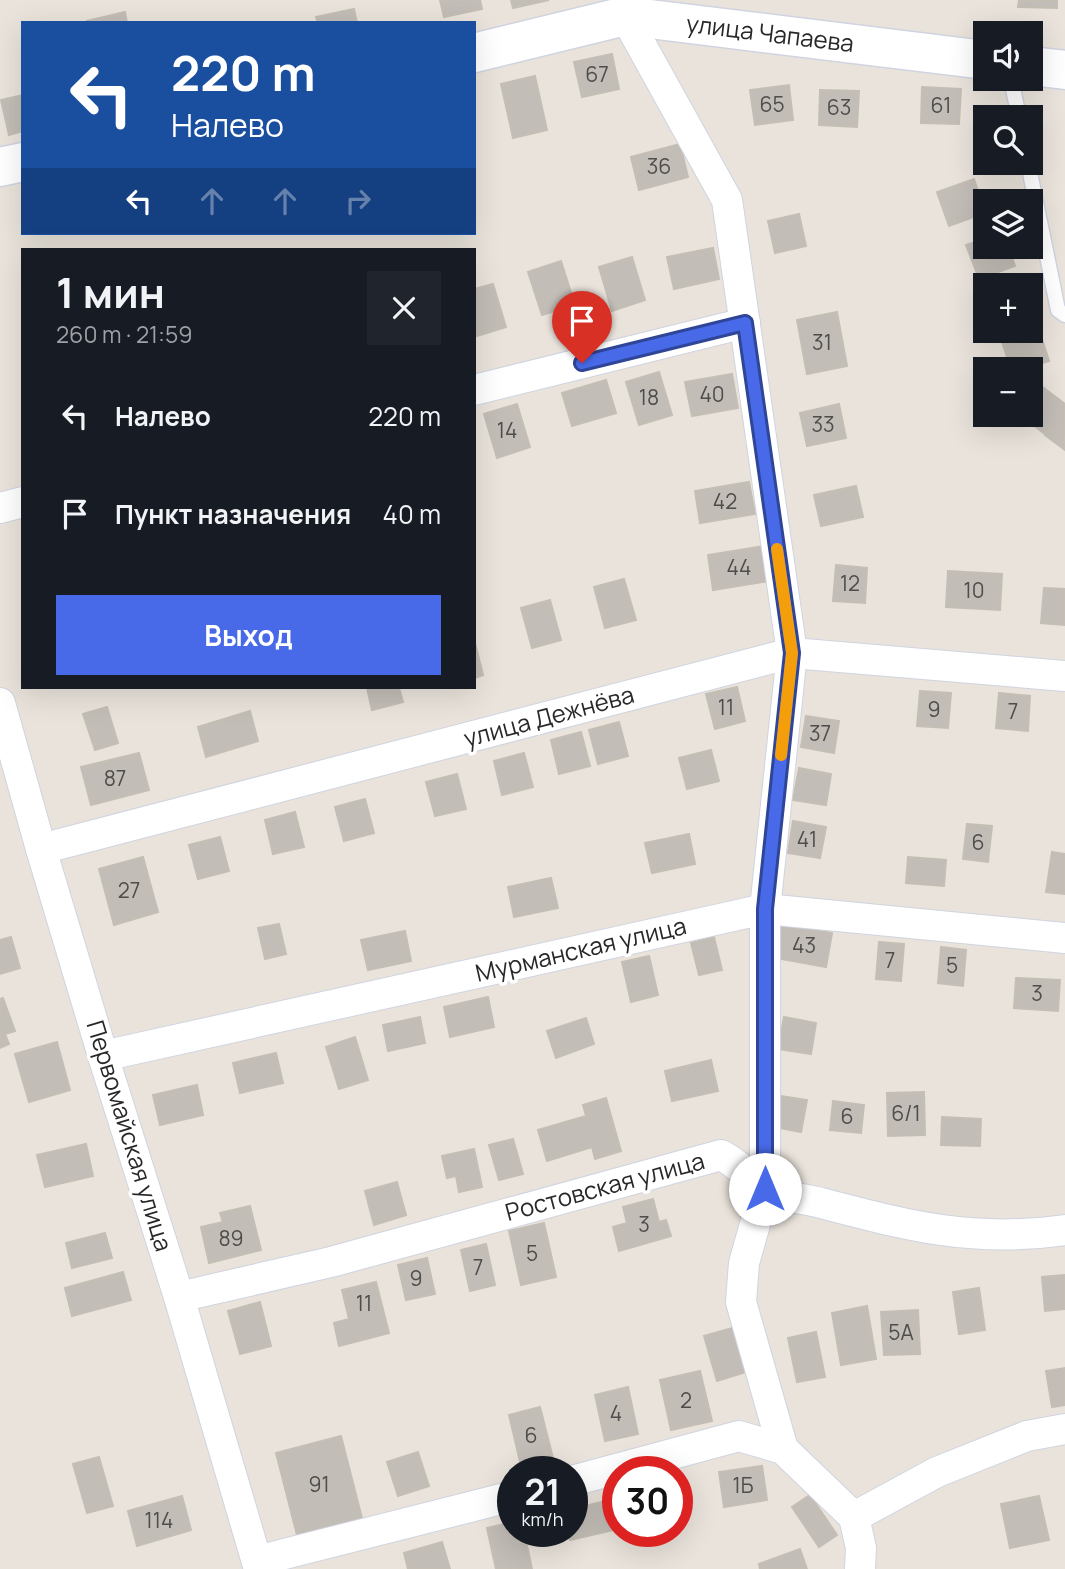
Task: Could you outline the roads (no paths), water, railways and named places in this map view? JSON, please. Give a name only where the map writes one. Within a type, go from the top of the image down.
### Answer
[{"type":"main road","name":"улица Чапаева","points":[[476,52],[626,8],[973,58]]},
{"type":"main road","points":[[1043,67],[1065,70]]},
{"type":"main road","points":[[0,167],[21,162]]},
{"type":"street","points":[[626,8],[727,200],[792,653],[765,909],[765,1189],[744,1264],[741,1302],[783,1449]]},
{"type":"street","points":[[476,390],[745,323]]},
{"type":"street","points":[[0,508],[21,503]]},
{"type":"street","name":"улица Дежнёва","points":[[41,849],[792,653],[1065,676]]},
{"type":"street","name":"Первомайская улица","points":[[0,703],[41,849],[179,1297],[258,1565]]},
{"type":"street","name":"Мурманская улица","points":[[103,1056],[765,909],[1065,938]]},
{"type":"street","name":"Ростовская улица","points":[[179,1297],[331,1262],[721,1155],[737,1163],[765,1189],[916,1227],[978,1236],[1022,1236],[1065,1230]]},
{"type":"street","points":[[854,1517],[937,1472],[1027,1436],[1065,1429]]},
{"type":"street","points":[[588,1476],[739,1436],[783,1449],[854,1517],[862,1548],[860,1569]]},
{"type":"street","points":[[258,1565],[497,1500]]},
{"type":"lane","points":[[1030,175],[1058,310],[1065,315]]}]
